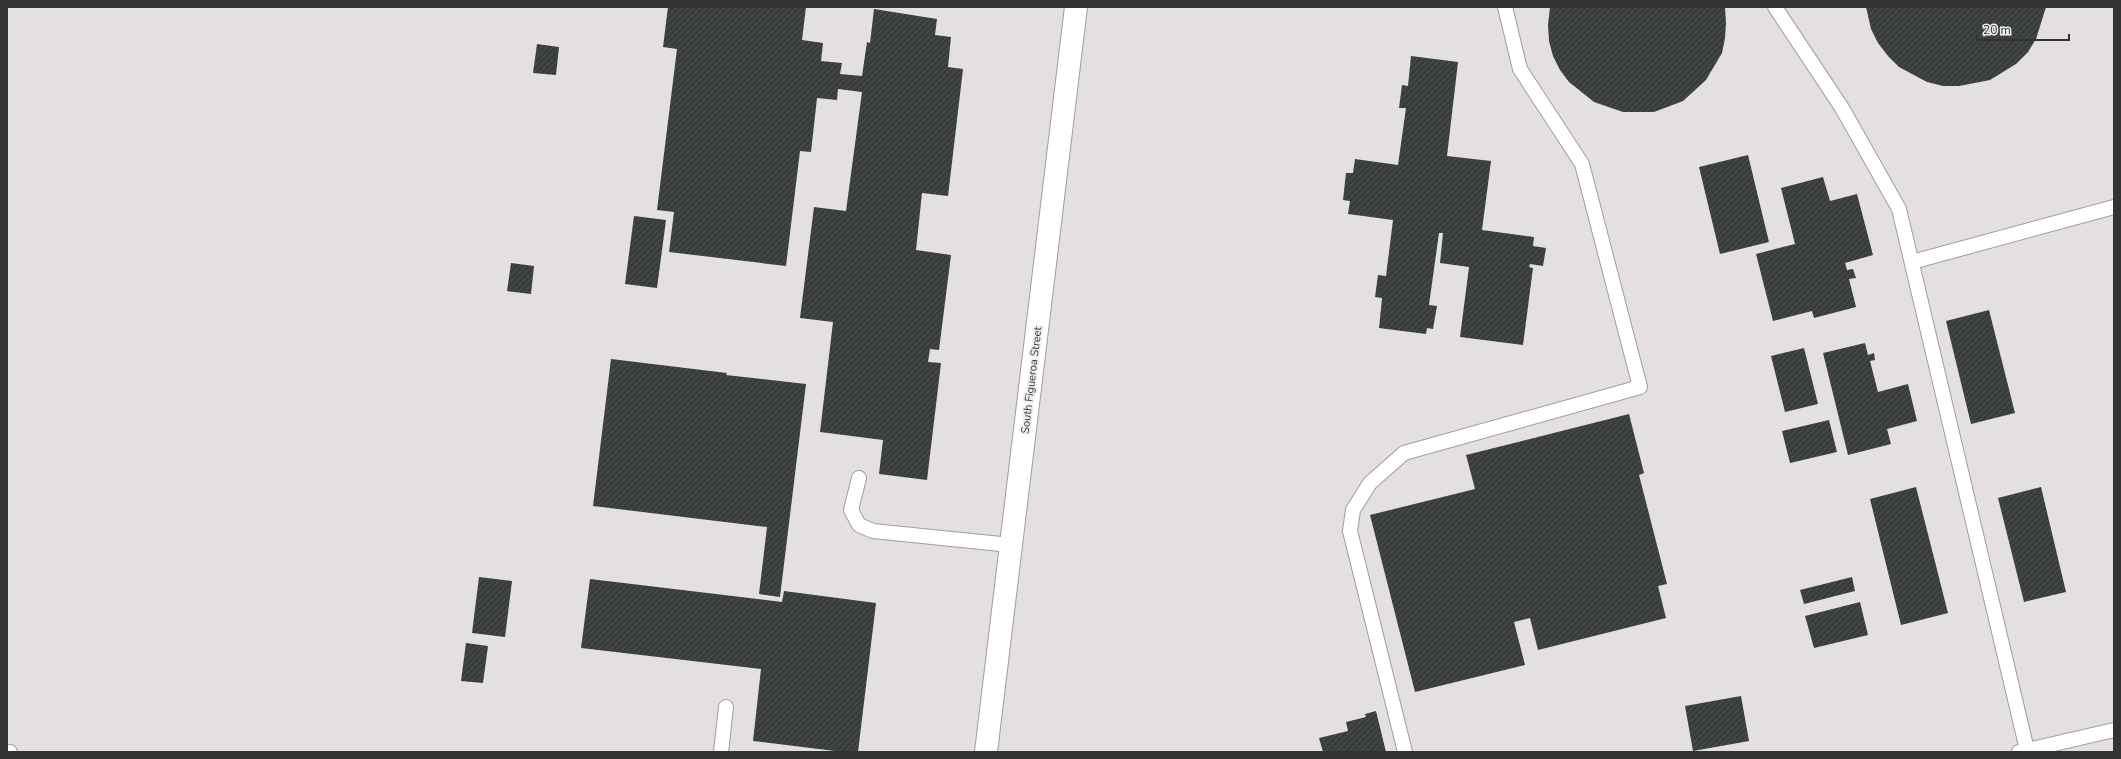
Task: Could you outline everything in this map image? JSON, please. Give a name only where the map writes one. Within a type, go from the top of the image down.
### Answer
[{"type":"main road","name":"South Figueroa Street","points":[[986,752],[1076,7]]},
{"type":"lane","points":[[1405,752],[1350,531],[1354,510],[1370,483],[1404,453],[1640,387],[1582,164],[1520,69],[1506,7]]},
{"type":"lane","points":[[1775,7],[1842,108],[1899,209],[2022,751],[2114,730]]},
{"type":"lane","points":[[1912,262],[2114,207]]},
{"type":"lane","points":[[859,478],[851,510],[858,525],[873,532],[1011,545]]},
{"type":"lane","points":[[721,752],[726,707]]},
{"type":"building","points":[[668,7],[806,7],[802,40],[823,43],[821,61],[842,63],[840,74],[862,76],[867,42],[870,43],[874,9],[937,19],[935,35],[951,37],[948,67],[963,69],[948,196],[922,193],[916,250],[951,255],[939,350],[930,349],[928,362],[941,363],[927,480],[879,474],[883,440],[820,432],[833,322],[800,318],[814,207],[846,211],[862,92],[838,89],[837,100],[817,98],[811,152],[800,151],[786,266],[669,252],[674,212],[657,210],[677,49],[663,47]]},
{"type":"building","points":[[1550,7],[1725,7],[1726,23],[1722,53],[1706,80],[1683,101],[1654,112],[1623,112],[1594,102],[1569,82],[1560,70],[1553,56],[1549,41],[1548,25]]},
{"type":"building","points":[[1866,7],[2046,7],[2036,39],[2028,52],[2016,64],[1990,80],[1959,86],[1943,86],[1927,82],[1899,67],[1888,56],[1878,43],[1871,29]]},
{"type":"building","points":[[537,44],[559,47],[556,75],[533,73]]},
{"type":"building","points":[[1411,56],[1458,62],[1447,156],[1491,161],[1482,230],[1534,237],[1533,246],[1546,248],[1543,266],[1530,264],[1529,267],[1533,268],[1523,345],[1460,337],[1469,267],[1440,263],[1443,233],[1439,233],[1429,305],[1437,306],[1433,329],[1427,328],[1426,334],[1379,328],[1382,298],[1375,297],[1378,275],[1386,276],[1393,220],[1348,214],[1350,201],[1343,200],[1346,173],[1353,173],[1355,159],[1398,165],[1406,108],[1399,108],[1402,85],[1408,86]]},
{"type":"building","points":[[1748,155],[1769,242],[1720,254],[1699,167]]},
{"type":"building","points":[[1823,177],[1830,201],[1857,194],[1873,255],[1845,263],[1847,270],[1853,269],[1856,278],[1849,279],[1856,307],[1814,318],[1812,311],[1773,321],[1756,254],[1795,244],[1781,188]]},
{"type":"building","points":[[634,216],[666,220],[657,288],[625,284]]},
{"type":"building","points":[[511,263],[534,266],[531,294],[507,291]]},
{"type":"building","points":[[1989,310],[2015,413],[1971,424],[1946,321]]},
{"type":"building","points":[[1865,343],[1868,355],[1874,353],[1875,360],[1870,361],[1878,392],[1908,384],[1917,421],[1887,429],[1891,444],[1848,455],[1823,353]]},
{"type":"building","points":[[1804,348],[1818,404],[1785,412],[1771,356]]},
{"type":"building","points":[[611,359],[727,373],[726,375],[806,384],[780,597],[759,594],[767,527],[593,506]]},
{"type":"building","points":[[1629,414],[1644,473],[1639,475],[1667,584],[1658,586],[1666,618],[1538,650],[1530,618],[1514,622],[1525,665],[1415,692],[1370,515],[1475,489],[1466,455]]},
{"type":"building","points":[[1829,420],[1837,452],[1790,463],[1782,431]]},
{"type":"building","points":[[1916,487],[1948,613],[1901,625],[1870,499]]},
{"type":"building","points":[[2041,487],[2066,592],[2024,602],[1998,498]]},
{"type":"building","points":[[479,577],[512,581],[505,637],[472,633]]},
{"type":"building","points":[[1852,577],[1855,591],[1804,604],[1800,590]]},
{"type":"building","points":[[590,579],[782,602],[784,591],[876,603],[858,752],[843,752],[753,741],[761,669],[581,648]]},
{"type":"building","points":[[1860,602],[1868,635],[1814,648],[1805,616]]},
{"type":"building","points":[[466,643],[488,646],[483,683],[461,681]]},
{"type":"building","points":[[1741,696],[1749,741],[1693,751],[1685,706]]},
{"type":"building","points":[[1376,711],[1386,752],[1323,752],[1319,738],[1348,731],[1346,722],[1366,717],[1365,714]]}]
